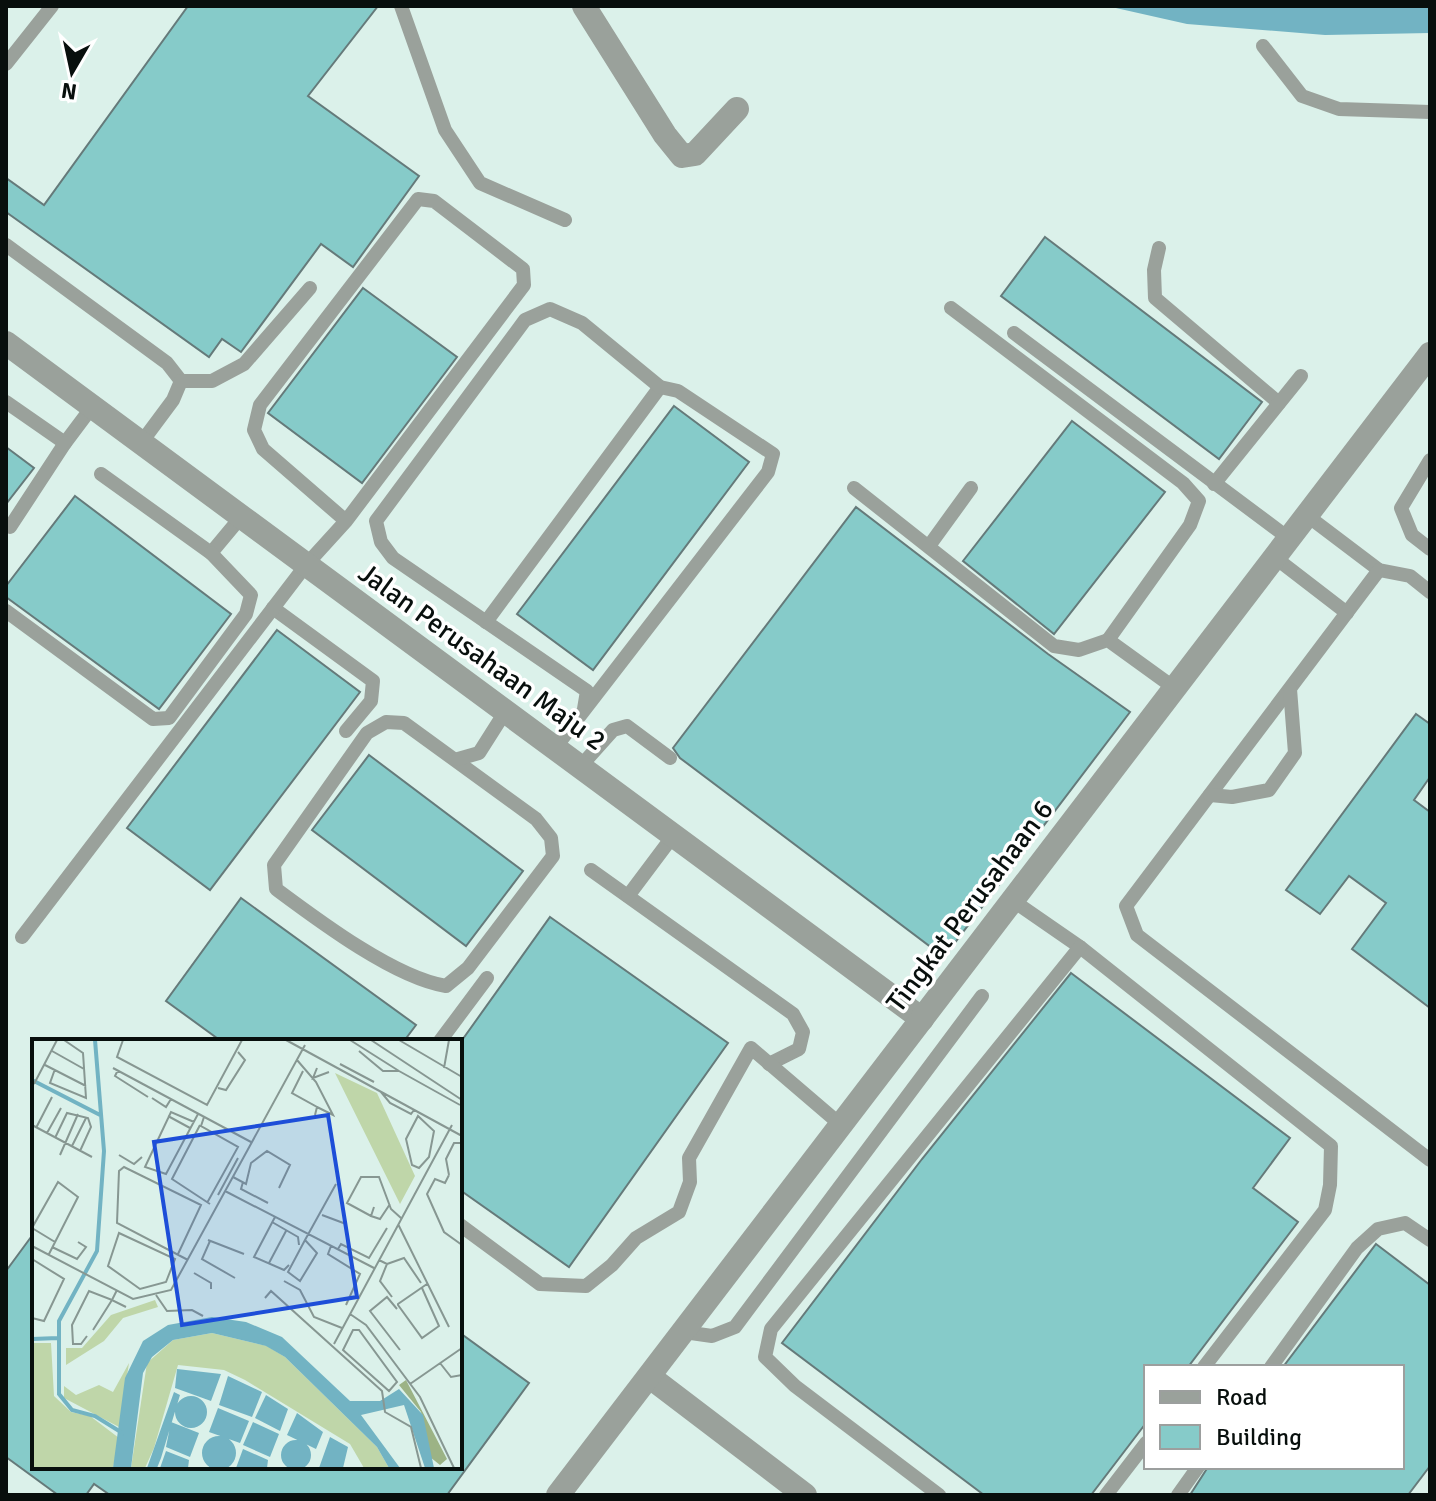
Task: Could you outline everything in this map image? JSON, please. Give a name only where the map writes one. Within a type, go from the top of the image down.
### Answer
[{"type":"street","points":[[584,6],[665,135],[682,156],[695,154],[737,109]]},
{"type":"street","name":"Jalan Perusahaan Maju 2","points":[[6,343],[922,1019]]},
{"type":"street","name":"Tingkat Perusahaan 6","points":[[558,1495],[1430,354]]},
{"type":"street","points":[[650,1377],[805,1495]]},
{"type":"lane","points":[[6,64],[52,6]]},
{"type":"lane","points":[[401,6],[445,130],[480,183],[565,220]]},
{"type":"lane","points":[[1263,46],[1302,96],[1339,109],[1430,112]]},
{"type":"lane","points":[[22,937],[306,565],[346,521],[524,285],[523,269],[434,201],[418,199],[260,405],[254,430],[263,449],[346,521]]},
{"type":"lane","points":[[6,245],[167,363],[181,381]]},
{"type":"lane","points":[[1159,248],[1154,270],[1155,298],[1279,403]]},
{"type":"lane","points":[[181,381],[212,381],[244,364],[310,288]]},
{"type":"lane","points":[[854,488],[1054,646],[1079,650],[1108,640],[1190,525],[1199,501],[1183,483],[951,308]]},
{"type":"lane","points":[[555,748],[768,472],[773,454],[678,391],[660,387],[582,323],[550,309],[525,320],[376,521],[381,542],[393,558],[587,691],[584,709]]},
{"type":"lane","points":[[1014,333],[1214,484],[1347,613]]},
{"type":"lane","points":[[1214,484],[1301,376]]},
{"type":"lane","points":[[141,443],[173,400],[181,381]]},
{"type":"lane","points":[[486,622],[660,387]]},
{"type":"lane","points":[[6,402],[65,443]]},
{"type":"lane","points":[[10,527],[92,407]]},
{"type":"lane","points":[[1430,460],[1401,508],[1412,535],[1430,549]]},
{"type":"lane","points":[[6,611],[153,719],[169,718],[246,614],[251,595],[211,553],[101,474]]},
{"type":"lane","points":[[929,546],[971,488]]},
{"type":"lane","points":[[1305,514],[1379,570],[1410,576],[1430,592]]},
{"type":"lane","points":[[211,553],[241,517]]},
{"type":"lane","points":[[1379,570],[1126,906],[1137,935],[1430,1160]]},
{"type":"lane","points":[[273,608],[373,681],[371,701],[346,731]]},
{"type":"lane","points":[[1108,640],[1173,687]]},
{"type":"lane","points":[[1210,795],[1232,797],[1269,790],[1295,753],[1290,689]]},
{"type":"lane","points":[[458,759],[536,819],[551,838],[553,856],[468,968],[446,986],[422,983],[304,910],[276,889],[274,865],[367,733],[386,722],[404,723],[430,746],[458,759],[479,753],[505,712]]},
{"type":"lane","points":[[580,767],[613,730],[627,726],[670,758]]},
{"type":"lane","points":[[628,896],[673,836]]},
{"type":"lane","points":[[591,870],[793,1014],[803,1032],[799,1049],[769,1064]]},
{"type":"lane","points":[[1012,900],[1080,947],[1331,1146],[1330,1185],[1325,1210],[1206,1365]]},
{"type":"lane","points":[[939,1495],[795,1386],[765,1357],[771,1329],[1080,947]]},
{"type":"lane","points":[[441,1039],[487,978]]},
{"type":"lane","points":[[684,1332],[712,1336],[735,1327],[982,996]]},
{"type":"lane","points":[[462,1226],[540,1284],[586,1286],[612,1265],[636,1238],[679,1212],[690,1182],[689,1158],[751,1048],[841,1125]]},
{"type":"lane","points":[[1272,1365],[1357,1248],[1378,1229],[1405,1223],[1430,1240]]},
{"type":"lane","points":[[1106,1495],[1144,1446]]},
{"type":"lane","points":[[1178,1495],[1197,1469]]},
{"type":"water","points":[[1107,6],[1430,6],[1430,33],[1325,35],[1187,24]]},
{"type":"building","points":[[188,6],[378,6],[308,96],[419,176],[353,267],[321,244],[241,352],[222,339],[209,357],[6,212],[6,178],[44,205]]},
{"type":"building","points":[[1045,237],[1262,402],[1219,459],[1001,296]]},
{"type":"building","points":[[363,288],[457,357],[362,483],[268,413]]},
{"type":"building","points":[[674,406],[749,462],[593,670],[517,614]]},
{"type":"building","points":[[1072,421],[1165,492],[1054,634],[963,561]]},
{"type":"building","points":[[6,447],[34,468],[6,504]]},
{"type":"building","points":[[75,496],[231,614],[159,709],[6,597],[6,586]]},
{"type":"building","points":[[856,507],[1048,654],[1130,712],[944,957],[680,758],[673,748]]},
{"type":"building","points":[[277,630],[360,692],[210,890],[127,828]]},
{"type":"building","points":[[1416,714],[1430,724],[1430,777],[1414,800],[1430,812],[1430,1008],[1352,949],[1386,903],[1349,876],[1320,914],[1286,890]]},
{"type":"building","points":[[369,755],[523,871],[466,946],[312,830]]},
{"type":"building","points":[[241,898],[416,1025],[406,1039],[218,1039],[166,1001]]},
{"type":"building","points":[[550,917],[728,1043],[569,1267],[462,1191],[462,1040]]},
{"type":"building","points":[[1071,973],[1290,1138],[1253,1188],[1298,1222],[1190,1365],[1144,1365],[1144,1426],[1091,1495],[984,1495],[782,1343],[922,1159]]},
{"type":"building","points":[[32,1236],[32,1469],[462,1469],[462,1334],[529,1383],[447,1495],[110,1495],[94,1484],[86,1495],[58,1495],[6,1457],[6,1271]]},
{"type":"building","points":[[1376,1244],[1430,1285],[1430,1466],[1408,1495],[1190,1495],[1207,1469],[1404,1469],[1404,1365],[1285,1365]]}]
